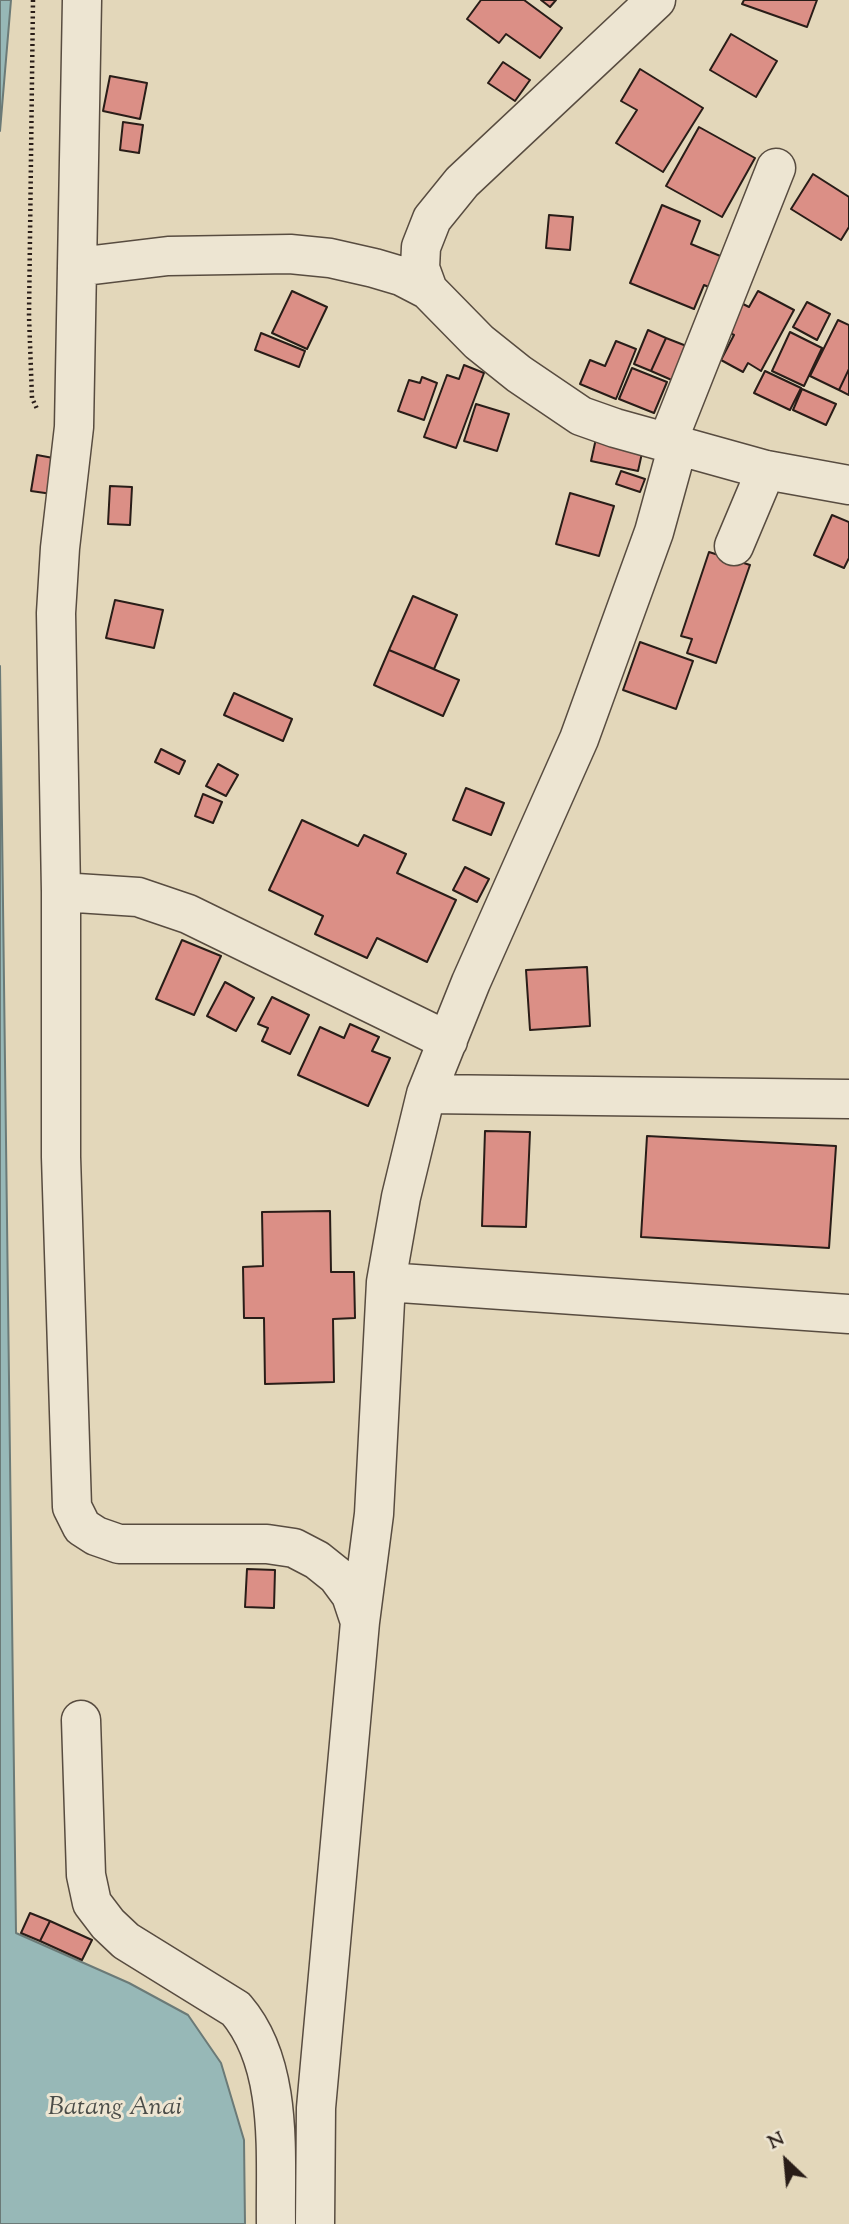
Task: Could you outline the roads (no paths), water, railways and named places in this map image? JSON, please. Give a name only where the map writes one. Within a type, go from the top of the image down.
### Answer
[{"type":"street","points":[[82,0],[74,427],[60,548],[56,613],[61,892],[61,1157],[72,1507],[82,1527],[96,1536],[119,1544],[267,1544],[294,1548],[317,1560],[337,1576],[351,1595],[360,1622]]},
{"type":"street","points":[[428,290],[419,268],[421,247],[432,219],[462,182],[656,0]]},
{"type":"street","points":[[315,2224],[316,2108],[360,1622],[374,1514],[386,1282],[401,1197],[426,1094],[471,982],[579,739],[654,532],[673,444],[776,168]]},
{"type":"street","points":[[76,267],[167,256],[290,254],[330,258],[374,268],[401,276],[428,290],[479,342],[519,374],[581,416],[766,470],[849,485]]},
{"type":"street","points":[[734,546],[766,470]]},
{"type":"street","points":[[61,892],[138,897],[188,914],[448,1041]]},
{"type":"street","points":[[426,1094],[849,1099]]},
{"type":"street","points":[[386,1282],[849,1314]]},
{"type":"street","points":[[81,1720],[86,1875],[92,1903],[107,1924],[126,1941],[236,2009],[248,2024],[257,2041],[272,2092],[276,2224]]},
{"type":"water","points":[[0,0],[11,0],[0,131]]},
{"type":"water","name":"Batang Anai","points":[[0,666],[16,1933],[129,1983],[188,2015],[221,2063],[244,2140],[245,2224],[0,2224]]}]
